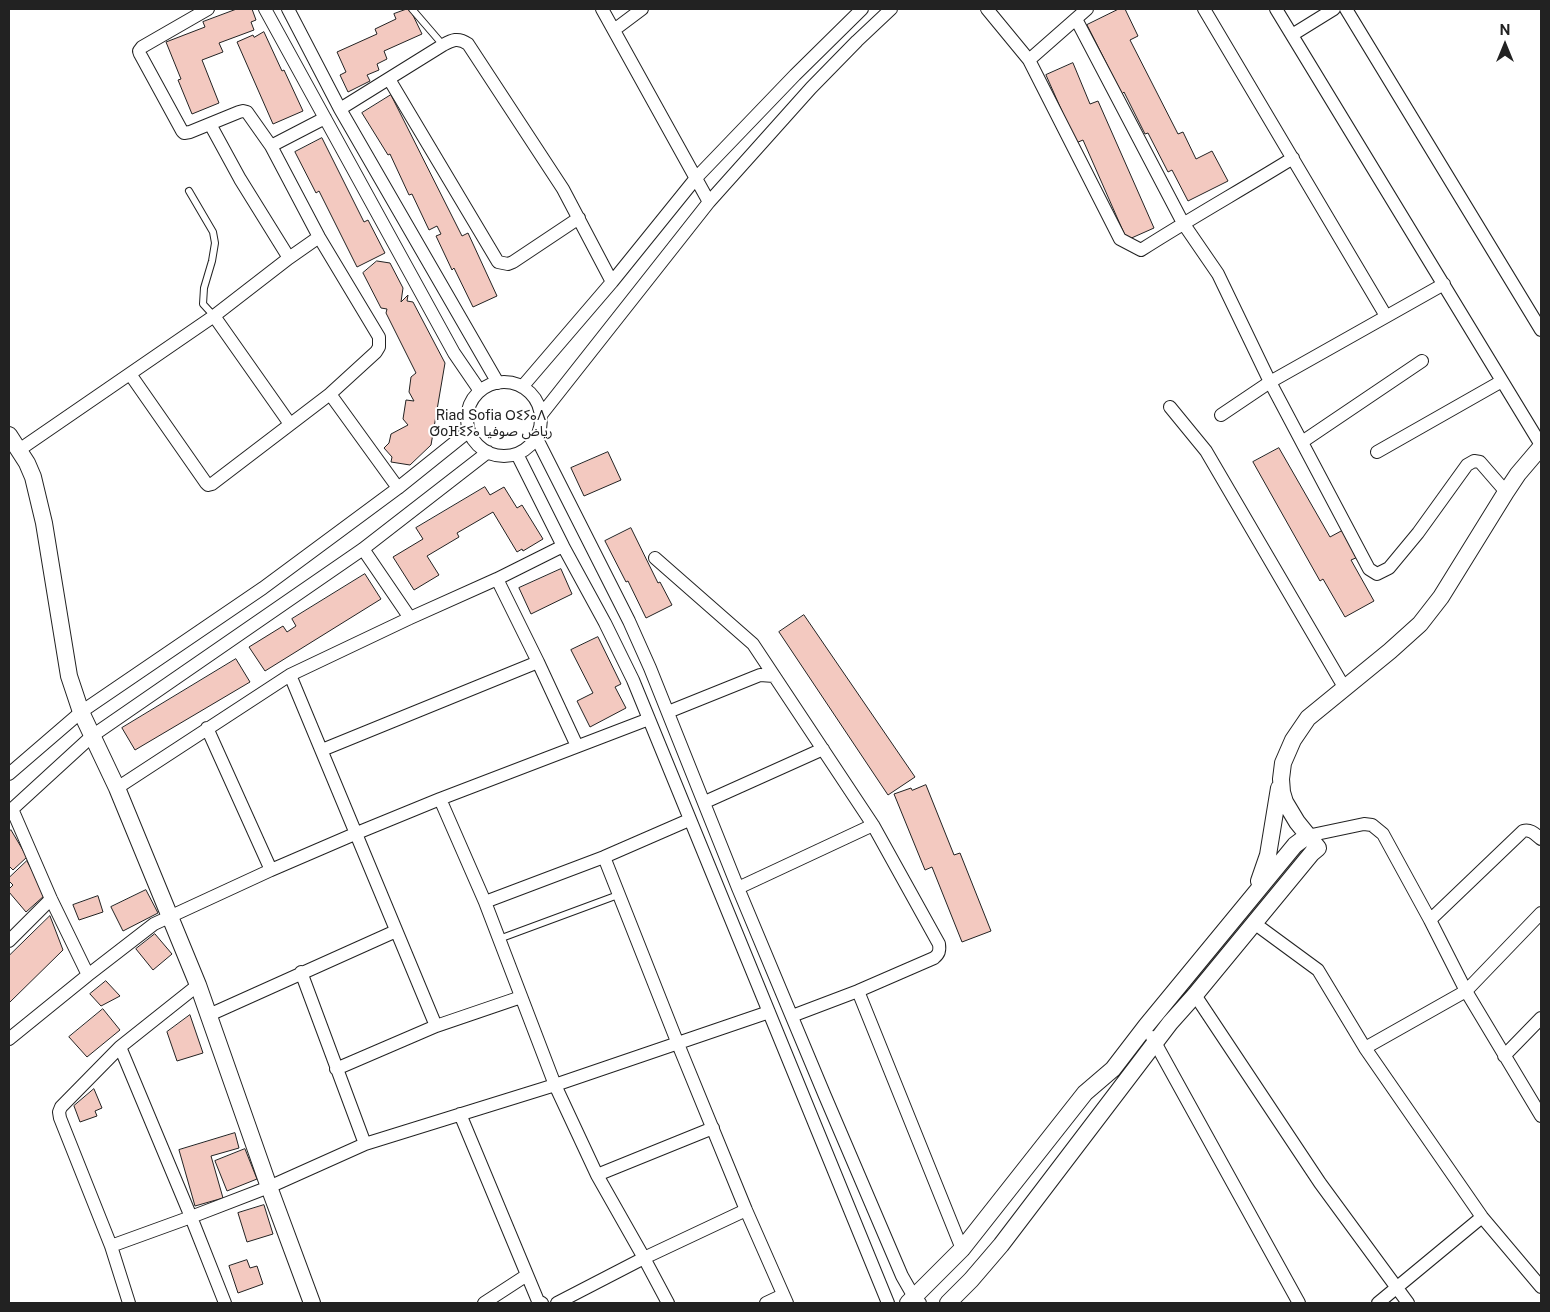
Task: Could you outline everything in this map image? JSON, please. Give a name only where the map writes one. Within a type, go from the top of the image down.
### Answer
[{"type":"street","points":[[130,374],[208,485],[212,484],[330,394],[376,352],[380,342],[379,337],[319,237],[271,146],[247,112],[239,112],[190,132],[182,131],[139,52],[142,47],[208,9]]},
{"type":"street","points":[[265,9],[454,353],[480,391]]},
{"type":"street","points":[[288,9],[340,109],[498,383]]},
{"type":"street","points":[[602,9],[709,202]]},
{"type":"street","points":[[614,30],[642,9]]},
{"type":"street","points":[[522,387],[612,282],[696,178],[795,75],[862,9]]},
{"type":"street","points":[[541,415],[709,202],[811,88],[856,41],[891,9]]},
{"type":"street","points":[[987,9],[1029,60],[1120,239],[1141,250],[1293,158]]},
{"type":"street","points":[[1029,60],[1087,9]]},
{"type":"street","points":[[1204,9],[1386,316]]},
{"type":"street","points":[[1256,892],[1268,855],[1283,763],[1293,740],[1308,718],[1420,624],[1441,597],[1518,474],[1541,446],[1276,9]]},
{"type":"street","points":[[1292,36],[1334,9]]},
{"type":"street","points":[[1346,9],[1541,330]]},
{"type":"street","points":[[1076,19],[1183,223],[1218,274],[1270,382],[1369,569],[1377,574],[1389,568],[1418,534],[1467,465],[1480,462],[1506,492]]},
{"type":"street","points":[[340,109],[443,46],[458,39],[463,40],[468,44],[556,178],[612,282]]},
{"type":"street","points":[[389,79],[498,262],[508,264],[513,262],[579,218]]},
{"type":"street","points":[[271,146],[325,118]]},
{"type":"street","points":[[210,124],[240,180],[289,258]]},
{"type":"street","points":[[19,450],[214,316],[319,237]]},
{"type":"street","points":[[1220,416],[1270,382],[1444,284]]},
{"type":"street","points":[[214,316],[290,424]]},
{"type":"street","points":[[1302,442],[1422,361]]},
{"type":"street","points":[[1377,452],[1502,381]]},
{"type":"street","points":[[498,383],[515,384],[522,387],[531,394],[538,404],[541,415],[536,437],[528,447],[517,454],[502,456],[488,452],[476,444],[469,431],[467,416],[471,403],[480,391],[488,386],[498,383]]},
{"type":"street","points":[[330,394],[398,488]]},
{"type":"street","points":[[1170,407],[1206,452],[1344,687]]},
{"type":"street","points":[[9,774],[81,712],[263,588],[398,488],[469,431]]},
{"type":"street","points":[[9,435],[33,477],[42,514],[69,676],[81,712],[144,850],[198,985],[312,1303]]},
{"type":"street","points":[[536,437],[629,621],[650,668],[824,1096],[914,1301],[962,1249],[1085,1094],[1113,1069],[1146,1026],[1295,845],[1313,842],[1355,825],[1372,825],[1383,834],[1466,991],[1504,1056],[1540,1111]]},
{"type":"street","points":[[88,974],[51,899],[11,810],[92,736],[363,549],[488,452]]},
{"type":"street","points":[[517,454],[633,680],[888,1303]]},
{"type":"street","points":[[117,788],[206,728],[290,675],[410,618],[498,580],[563,546]]},
{"type":"street","points":[[363,549],[410,618]]},
{"type":"street","points":[[655,558],[754,644],[873,825],[939,944],[940,950],[934,958],[858,992],[792,1016]]},
{"type":"street","points":[[498,580],[577,746]]},
{"type":"street","points":[[322,750],[538,662]]},
{"type":"street","points":[[290,675],[436,1026]]},
{"type":"street","points":[[668,712],[760,675],[774,676]]},
{"type":"street","points":[[9,1039],[146,929],[170,917],[357,833],[440,799],[649,720]]},
{"type":"street","points":[[206,728],[271,870]]},
{"type":"street","points":[[704,802],[823,748]]},
{"type":"street","points":[[948,1303],[1001,1245],[1155,1042],[1312,853],[1313,842],[1297,822],[1285,802],[1281,779]]},
{"type":"street","points":[[440,799],[485,902],[555,1085],[597,1175],[668,1303]]},
{"type":"street","points":[[485,902],[604,857],[689,820]]},
{"type":"street","points":[[738,888],[873,825]]},
{"type":"street","points":[[1430,920],[1523,832],[1529,830],[1541,839]]},
{"type":"street","points":[[604,857],[678,1044],[746,1210],[785,1299],[766,1303]]},
{"type":"street","points":[[9,941],[51,899]]},
{"type":"street","points":[[1366,1048],[1466,991],[1541,913]]},
{"type":"street","points":[[1254,923],[1318,970],[1366,1048],[1482,1217],[1541,1287]]},
{"type":"street","points":[[209,1015],[301,972],[396,931]]},
{"type":"street","points":[[301,972],[365,1144]]},
{"type":"street","points":[[128,1303],[110,1246],[59,1112],[61,1107],[120,1047],[198,985]]},
{"type":"street","points":[[858,992],[962,1249]]},
{"type":"street","points":[[1195,995],[1320,1183],[1408,1303]]},
{"type":"street","points":[[336,1069],[436,1026],[521,997]]},
{"type":"street","points":[[110,1246],[269,1187],[365,1144],[555,1085],[769,1012]]},
{"type":"street","points":[[1504,1056],[1541,1018]]},
{"type":"street","points":[[1146,1026],[1299,1303]]},
{"type":"street","points":[[120,1047],[225,1303]]},
{"type":"street","points":[[460,1114],[538,1301],[542,1303]]},
{"type":"street","points":[[597,1175],[713,1128]]},
{"type":"street","points":[[565,1302],[644,1258],[746,1210]]},
{"type":"street","points":[[1378,1303],[1482,1217]]},
{"type":"street","points":[[484,1303],[527,1275]]},
{"type":"lane","points":[[412,9],[443,46]]},
{"type":"lane","points":[[189,191],[212,232],[215,243],[204,288],[203,304],[214,316]]},
{"type":"lane","points":[[499,939],[618,895]]},
{"type":"building","points":[[237,9],[252,9],[256,20],[251,22],[254,30],[219,43],[223,52],[202,60],[219,103],[192,114],[178,80],[181,79],[166,42],[205,27],[203,22]]},
{"type":"building","points":[[410,9],[422,34],[384,51],[387,59],[377,64],[379,70],[367,75],[370,81],[348,92],[340,75],[346,72],[337,52],[377,34],[375,29],[396,19],[394,14]]},
{"type":"building","points":[[1119,9],[1125,9],[1138,36],[1130,40],[1178,134],[1183,132],[1196,159],[1212,151],[1228,181],[1188,201],[1172,170],[1168,172],[1148,133],[1145,134],[1124,92],[1122,94],[1087,25]]},
{"type":"building","points":[[264,32],[303,111],[273,124],[237,42]]},
{"type":"building","points":[[1073,63],[1090,104],[1098,101],[1154,228],[1127,240],[1083,140],[1076,143],[1046,75]]},
{"type":"building","points":[[391,95],[462,236],[468,233],[497,296],[473,307],[454,268],[452,270],[436,236],[441,234],[437,226],[429,230],[412,194],[409,195],[390,154],[388,155],[362,113]]},
{"type":"building","points":[[322,138],[364,222],[368,220],[385,253],[357,267],[319,191],[316,193],[295,152]]},
{"type":"building","points":[[377,261],[390,263],[403,288],[401,302],[408,295],[407,301],[413,302],[445,363],[431,445],[410,465],[391,462],[392,457],[384,448],[389,443],[391,434],[408,425],[403,419],[406,400],[414,401],[409,392],[411,377],[416,373],[386,313],[387,309],[381,308],[363,273]]},
{"type":"building","points":[[1279,448],[1330,537],[1343,530],[1358,557],[1351,560],[1374,601],[1345,617],[1323,579],[1320,581],[1253,462]]},
{"type":"building","points":[[608,452],[621,480],[584,496],[571,468]]},
{"type":"building","points":[[485,487],[490,495],[504,487],[517,508],[522,505],[543,539],[523,551],[522,549],[517,552],[493,512],[457,533],[459,537],[427,556],[439,575],[414,590],[393,557],[423,539],[416,528]]},
{"type":"building","points":[[631,528],[658,583],[660,582],[672,605],[646,618],[628,581],[626,582],[605,541]]},
{"type":"building","points":[[561,569],[572,594],[531,614],[519,588]]},
{"type":"building","points":[[365,574],[381,599],[265,671],[249,647],[283,626],[287,632],[296,626],[292,619]]},
{"type":"building","points":[[804,615],[915,777],[888,795],[779,632]]},
{"type":"building","points":[[598,637],[621,684],[615,687],[626,708],[590,727],[577,701],[593,693],[571,650]]},
{"type":"building","points":[[236,659],[250,682],[135,750],[122,728]]},
{"type":"building","points":[[926,785],[954,855],[960,853],[991,931],[962,942],[932,867],[925,870],[894,794]]},
{"type":"building","points":[[11,830],[27,857],[13,870],[9,866],[9,832]]},
{"type":"building","points":[[27,861],[45,895],[26,912],[9,892],[13,885],[9,878]]},
{"type":"building","points":[[146,890],[158,913],[123,931],[111,907]]},
{"type":"building","points":[[98,896],[103,912],[79,920],[73,905]]},
{"type":"building","points":[[50,916],[63,950],[9,1003],[9,956]]},
{"type":"building","points":[[155,934],[172,954],[153,970],[136,949]]},
{"type":"building","points":[[106,981],[120,996],[101,1006],[90,994]]},
{"type":"building","points":[[103,1009],[120,1030],[87,1057],[69,1037]]},
{"type":"building","points":[[190,1015],[203,1053],[177,1061],[167,1032]]},
{"type":"building","points":[[94,1089],[102,1108],[95,1111],[97,1116],[80,1122],[74,1106]]},
{"type":"building","points":[[235,1133],[239,1148],[211,1156],[223,1198],[195,1206],[179,1150]]},
{"type":"building","points":[[245,1149],[257,1179],[227,1191],[215,1161]]},
{"type":"building","points":[[264,1205],[273,1234],[247,1242],[238,1213]]},
{"type":"building","points":[[247,1260],[250,1268],[257,1266],[263,1284],[238,1293],[229,1266]]},
{"type":"district","name":"Riad Sofia ⵔⵉⵢⴰⴷ ⵚoⴼⵉⵢⴰ رياض صوفيا","points":[[491,424]]}]
